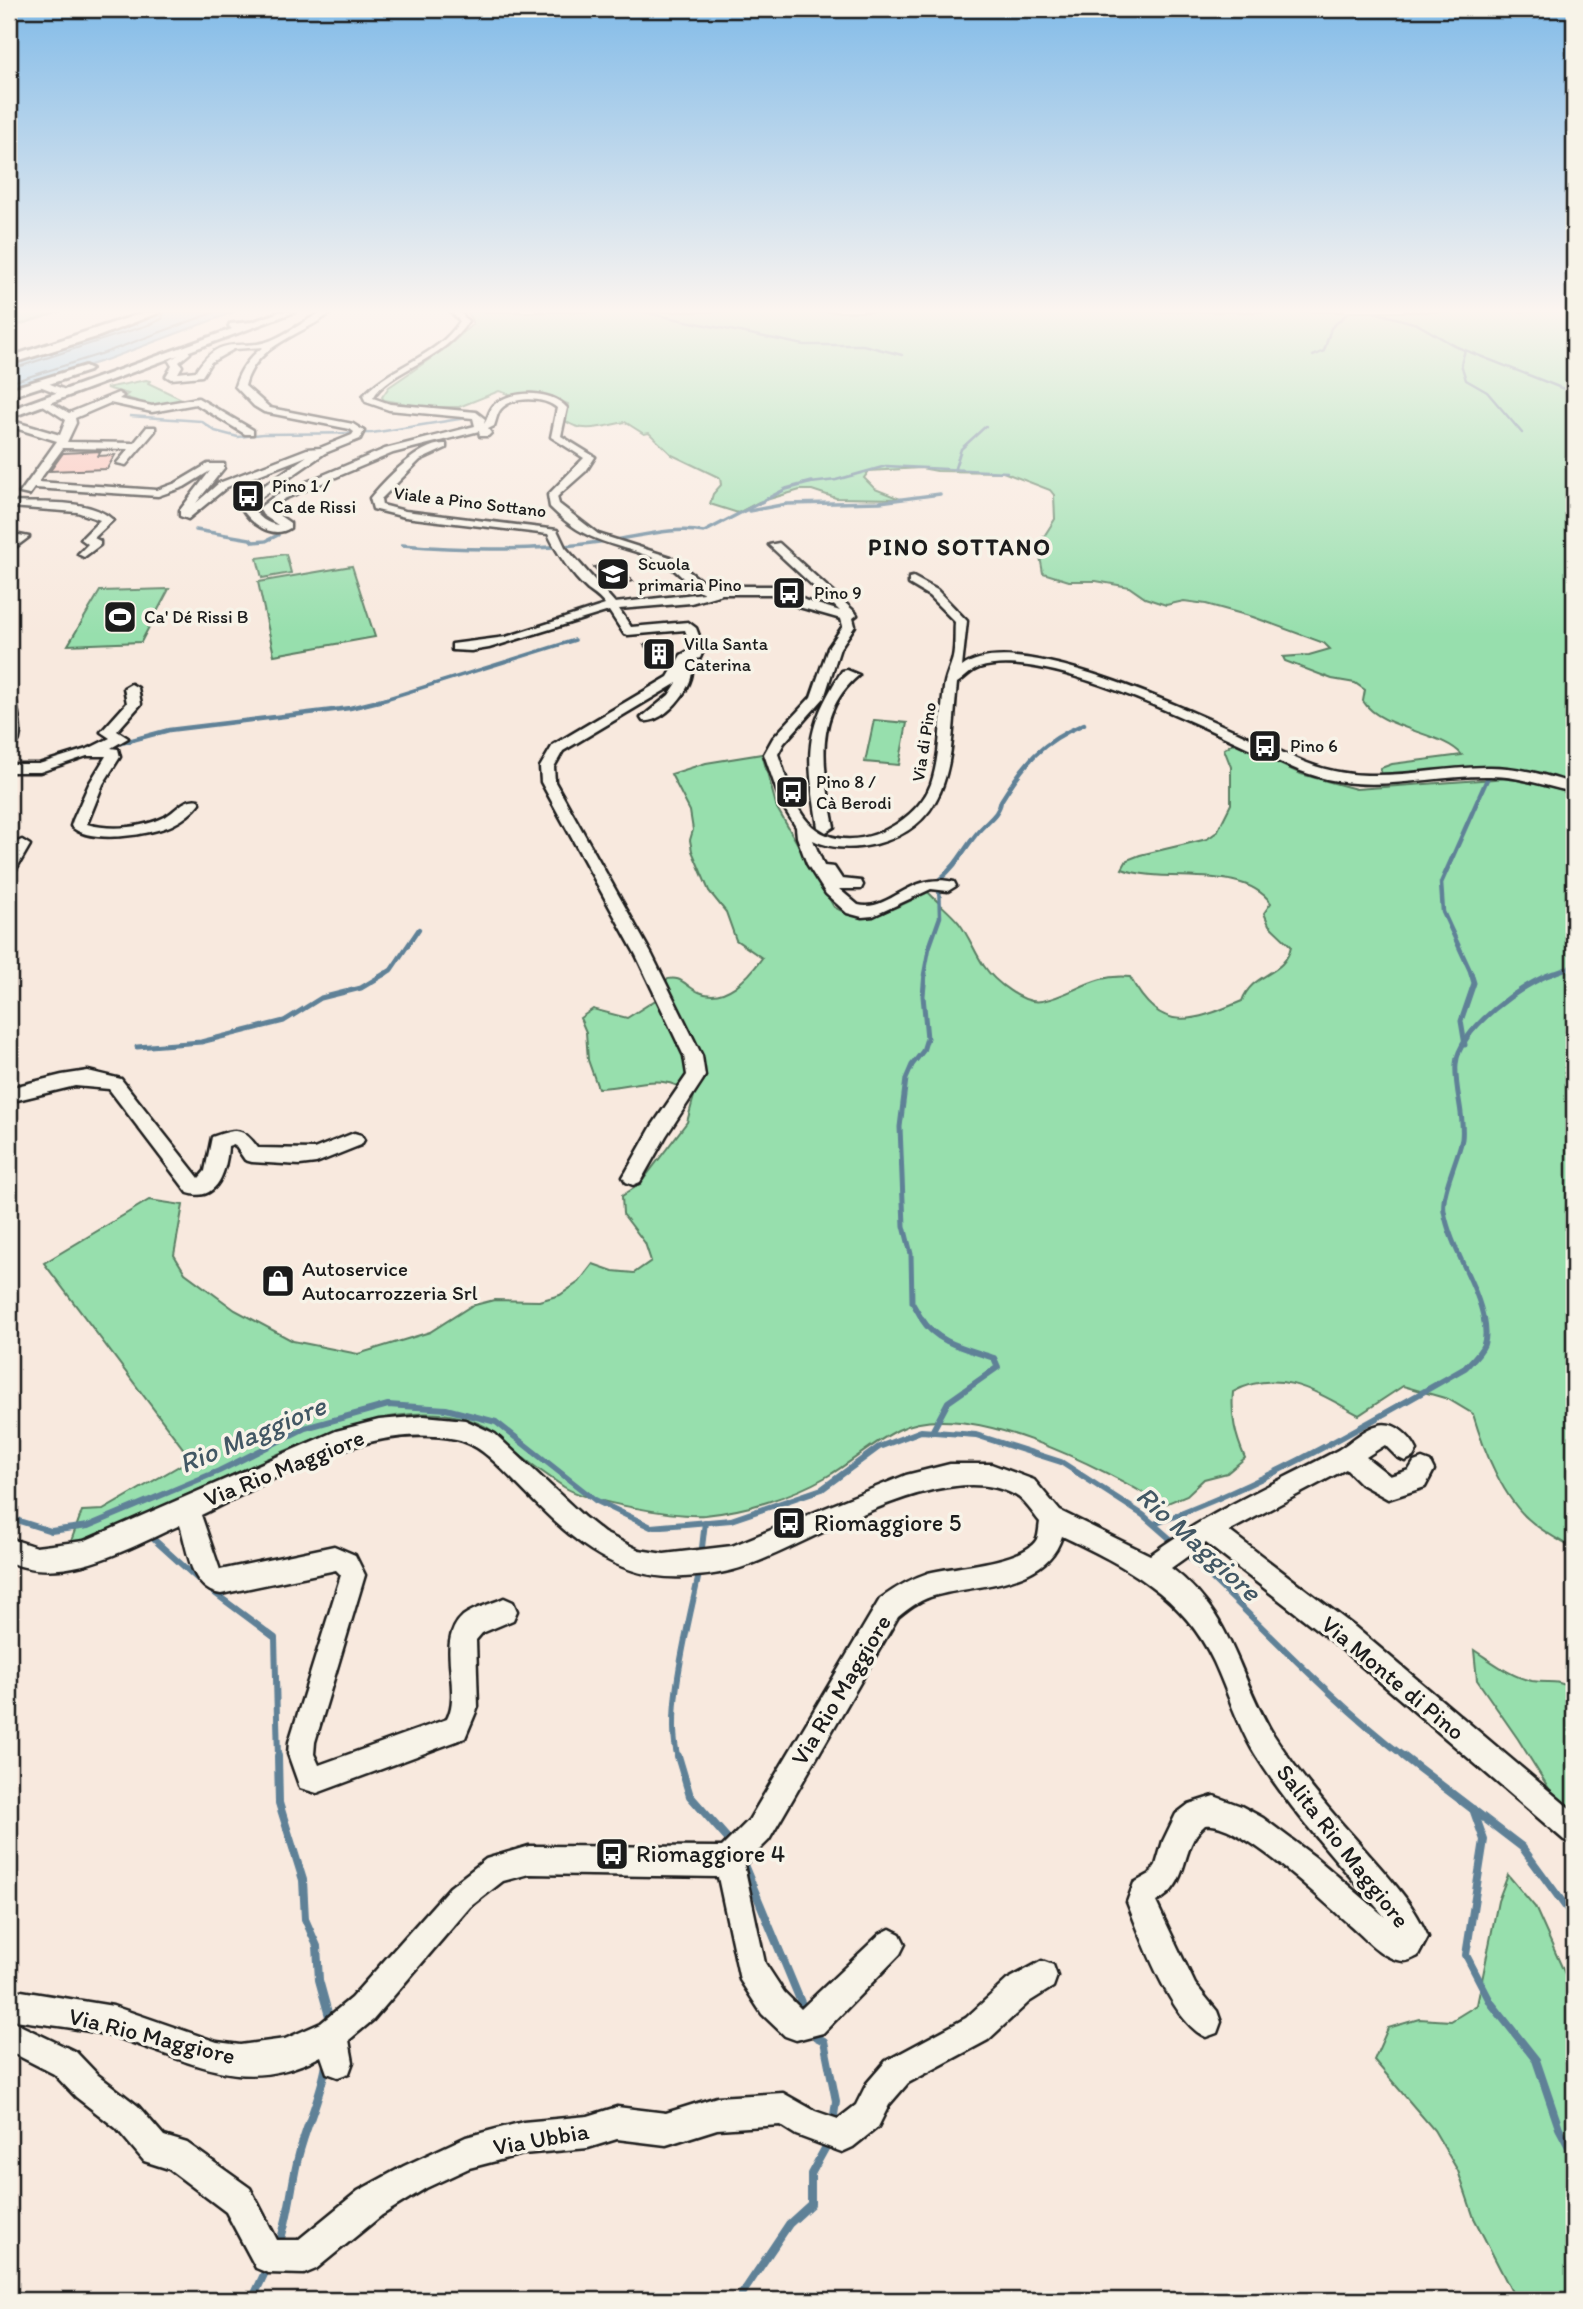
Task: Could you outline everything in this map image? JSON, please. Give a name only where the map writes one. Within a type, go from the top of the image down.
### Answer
[{"type":"street","points":[[11,509],[47,464],[71,423],[69,420]]},
{"type":"street","points":[[229,420],[249,432]]},
{"type":"street","points":[[317,420],[353,427],[359,431],[358,435],[352,440],[321,451],[254,498],[246,508],[250,515],[273,529],[284,528],[284,523],[267,513],[264,508],[268,503],[389,452],[442,436],[482,428],[491,425],[493,420]]},
{"type":"street","points":[[478,420],[482,428]]},
{"type":"street","points":[[560,420],[556,437],[590,457],[587,463],[557,489],[552,497],[554,505],[594,536],[666,559],[680,568],[697,586],[720,592]]},
{"type":"street","points":[[9,424],[61,442],[136,446]]},
{"type":"street","name":"Viale a Pino Sottano","points":[[482,428],[485,434],[446,444],[416,458],[375,498],[375,505],[384,511],[548,530],[592,586],[604,595],[632,637],[677,624],[690,628],[698,649],[695,655],[686,658],[673,680],[558,748],[547,767],[548,782],[644,955],[685,1037],[694,1056],[696,1076]]},
{"type":"street","points":[[122,463],[151,429]]},
{"type":"street","points":[[32,485],[126,496],[158,493],[167,491],[210,466],[220,466],[185,510],[184,514],[188,516],[223,485],[311,451],[321,451]]},
{"type":"street","points":[[11,509],[89,511],[103,516],[107,520],[103,526],[87,539],[96,543],[84,554]]},
{"type":"street","points":[[9,549],[23,537]]},
{"type":"street","points":[[775,545],[856,621],[855,631],[844,634]]},
{"type":"street","points":[[913,581],[933,593],[961,621],[958,664],[953,671],[953,677]]},
{"type":"street","points":[[456,648],[468,648],[513,637],[612,607],[656,600],[691,600],[720,592],[758,589],[778,592],[803,604],[846,617],[849,626],[834,648],[817,698],[778,741],[771,754],[794,814],[816,830]]},
{"type":"street","name":"Via di Pino","points":[[816,830],[847,844],[868,842],[899,830],[917,817],[938,785],[950,682],[965,669],[998,661],[1027,661],[1097,678],[1335,778],[1378,781],[1467,772],[1506,772],[1574,788]]},
{"type":"street","name":"Viale a Pino Sottano","points":[[648,718],[678,693],[686,675],[681,668]]},
{"type":"street","points":[[807,739],[847,674],[852,675]]},
{"type":"street","points":[[9,768],[40,768],[120,740],[120,736],[108,732],[134,704],[131,688]]},
{"type":"street","points":[[9,702],[14,732],[9,746]]},
{"type":"street","points":[[778,741],[807,739]]},
{"type":"street","points":[[807,739],[816,761],[816,830],[819,851],[834,881],[841,885],[855,885]]},
{"type":"street","points":[[92,751],[105,750],[114,754],[88,800],[80,820],[82,829],[124,830],[160,826],[178,818],[193,803]]},
{"type":"street","points":[[816,830],[804,842],[817,871],[854,911],[878,909],[928,884],[941,883],[948,886]]},
{"type":"street","points":[[9,868],[22,845]]},
{"type":"street","points":[[633,1177],[659,1131],[696,1076]]},
{"type":"street","points":[[9,1095],[37,1090],[74,1077],[101,1078],[115,1084],[195,1188],[203,1187],[211,1180],[219,1160],[219,1142],[226,1138],[241,1139],[252,1155],[300,1158],[316,1156],[354,1140]]},
{"type":"street","name":"Via Rio Maggiore","points":[[9,1550],[21,1557],[38,1559],[84,1553],[352,1434],[421,1426],[452,1428],[476,1434],[500,1452],[576,1528],[597,1544],[624,1556],[662,1566],[691,1566],[745,1555],[838,1513],[921,1482],[954,1474],[1006,1478],[1033,1493],[1045,1505],[1052,1519],[1045,1549],[1033,1558],[1016,1566],[919,1588],[902,1595],[889,1608],[759,1830],[729,1860],[715,1863],[529,1860],[496,1869],[460,1897],[362,2010],[335,2048],[303,2049],[240,2060],[217,2057],[113,2021],[9,2004]]},
{"type":"street","points":[[1155,1565],[1200,1534],[1348,1456],[1382,1434],[1391,1436],[1405,1450]]},
{"type":"street","points":[[1348,1456],[1369,1476],[1388,1488],[1417,1479],[1422,1470]]},
{"type":"street","name":"Via Rio Maggiore","points":[[187,1508],[206,1574],[214,1581],[221,1582],[334,1558],[342,1559],[351,1569],[353,1575],[302,1742],[301,1754],[310,1777],[317,1779],[355,1767],[456,1729],[464,1712],[464,1636],[473,1624],[504,1611]]},
{"type":"street","name":"Salita Rio Maggiore","points":[[1052,1519],[1155,1565],[1188,1599],[1213,1630],[1262,1740],[1287,1780],[1404,1917],[1413,1937],[1412,1942],[1404,1947],[1393,1944],[1340,1896],[1239,1819],[1212,1810],[1194,1816],[1178,1833],[1166,1876],[1161,1884],[1144,1893],[1141,1902],[1184,1995],[1206,2022]]},
{"type":"street","name":"Via Monte di Pino","points":[[1200,1534],[1346,1636],[1574,1830]]},
{"type":"street","points":[[729,1860],[751,1969],[773,2003],[796,2025],[812,2022],[890,1944]]},
{"type":"street","name":"Via Ubbia","points":[[9,2035],[65,2063],[87,2086],[127,2117],[155,2150],[176,2154],[238,2200],[268,2256],[304,2257],[370,2203],[415,2177],[466,2153],[523,2138],[588,2132],[617,2123],[666,2129],[717,2113],[783,2109],[807,2124],[842,2136],[867,2116],[878,2094],[897,2071],[977,2029],[1018,1991],[1042,1976]]},
{"type":"green space","points":[[564,420],[1574,420],[1574,785],[1527,772],[1474,767],[1380,778],[1381,768],[1392,764],[1462,755],[1441,741],[1397,725],[1372,711],[1363,701],[1365,690],[1355,683],[1332,679],[1285,661],[1283,657],[1309,655],[1330,649],[1324,643],[1253,617],[1206,604],[1184,601],[1166,605],[1145,598],[1129,587],[1096,581],[1069,581],[1043,573],[1038,546],[1055,519],[1054,495],[1050,490],[1003,472],[937,471],[921,468],[869,471],[864,478],[875,489],[900,499],[836,498],[812,490],[800,490],[759,502],[738,513],[710,504],[713,494],[721,485],[720,478],[672,455],[649,433],[644,434],[625,422],[586,428],[571,425]]},
{"type":"green space","points":[[286,554],[291,573],[262,578],[257,558]]},
{"type":"green space","points":[[352,566],[375,637],[274,655],[258,582]]},
{"type":"green space","name":"Ca' Dé Rissi B","points":[[169,589],[141,642],[68,645],[100,591]]},
{"type":"green space","points":[[874,720],[907,723],[899,765],[865,762]]},
{"type":"green space","points":[[1234,743],[1301,774],[1356,789],[1508,778],[1574,793],[1574,1549],[1522,1513],[1496,1473],[1473,1414],[1448,1399],[1403,1386],[1359,1415],[1313,1391],[1282,1382],[1250,1385],[1233,1392],[1234,1426],[1245,1458],[1227,1473],[1204,1479],[1187,1495],[1163,1505],[1106,1473],[1034,1441],[996,1429],[959,1422],[926,1422],[898,1430],[826,1477],[783,1497],[720,1513],[674,1514],[611,1503],[575,1493],[534,1466],[486,1427],[456,1416],[424,1414],[389,1417],[319,1437],[100,1534],[70,1544],[82,1511],[103,1510],[191,1459],[44,1263],[149,1200],[183,1205],[174,1255],[185,1273],[235,1310],[293,1341],[358,1354],[430,1332],[471,1306],[494,1300],[539,1301],[560,1295],[579,1282],[593,1264],[613,1271],[634,1273],[651,1261],[645,1243],[623,1214],[622,1196],[640,1184],[687,1122],[694,1096],[671,1083],[659,1082],[598,1088],[588,1060],[586,1032],[580,1018],[593,1009],[627,1018],[657,999],[665,980],[679,980],[708,995],[726,992],[743,980],[762,958],[736,940],[726,912],[709,891],[692,851],[690,811],[671,774],[706,763],[762,754],[777,808],[834,907],[846,913],[870,915],[894,909],[928,892],[959,923],[989,972],[1018,996],[1042,1001],[1105,978],[1130,977],[1142,996],[1154,1008],[1166,1016],[1179,1019],[1208,1014],[1242,1001],[1253,984],[1282,963],[1291,946],[1269,925],[1264,913],[1271,903],[1258,891],[1242,883],[1122,869],[1127,860],[1207,839],[1217,832],[1231,804],[1231,767],[1224,749]]},
{"type":"green space","points":[[1474,1650],[1516,1676],[1532,1681],[1558,1683],[1574,1690],[1574,1814],[1558,1803],[1477,1680]]},
{"type":"green space","points":[[1508,1875],[1535,1907],[1574,1994],[1574,2300],[1516,2300],[1474,2218],[1458,2171],[1434,2130],[1374,2060],[1388,2028],[1419,2019],[1451,2021],[1477,2005],[1498,1901]]},
{"type":"building","points":[[101,451],[98,456],[115,455],[107,469],[50,471],[63,453]]},
{"type":"building","name":"Scuola primaria Pino","points":[[614,562],[633,581],[612,586],[594,567]]},
{"type":"building","name":"Villa Santa Caterina","points":[[659,642],[673,663],[659,666],[644,645]]},
{"type":"waterway","points":[[183,420],[201,421],[215,431],[238,437],[263,434],[372,433],[455,420]]},
{"type":"waterway","points":[[1511,420],[1522,433]]},
{"type":"waterway","points":[[955,468],[961,449],[986,426]]},
{"type":"waterway","points":[[807,483],[836,480],[886,466],[1007,472]]},
{"type":"waterway","points":[[807,483],[812,482]]},
{"type":"waterway","points":[[402,545],[479,549],[530,548],[581,544],[668,531],[704,532],[786,489],[807,483]]},
{"type":"waterway","points":[[802,484],[807,483]]},
{"type":"waterway","points":[[749,511],[787,504],[880,502],[940,494]]},
{"type":"waterway","points":[[196,530],[250,539],[253,542],[266,541],[278,535]]},
{"type":"waterway","points":[[380,701],[575,640]]},
{"type":"waterway","points":[[380,701],[387,699]]},
{"type":"waterway","points":[[114,745],[169,730],[350,708],[380,701]]},
{"type":"waterway","points":[[924,975],[929,948],[940,917],[939,880],[952,868],[995,814],[1026,764],[1056,738],[1084,724]]},
{"type":"waterway","points":[[1472,975],[1443,912],[1441,883],[1488,777]]},
{"type":"waterway","points":[[383,975],[391,970],[419,929]]},
{"type":"waterway","points":[[1549,975],[1574,966]]},
{"type":"waterway","points":[[137,1047],[201,1042],[284,1021],[321,998],[361,988],[386,973]]},
{"type":"waterway","points":[[923,1321],[912,1302],[911,1254],[904,1226],[900,1127],[906,1079],[912,1065],[923,1051],[927,1038],[923,996],[925,973]]},
{"type":"waterway","points":[[1465,1042],[1461,1021],[1474,983],[1471,973]]},
{"type":"waterway","points":[[1465,1042],[1494,1009],[1526,987],[1554,973]]},
{"type":"waterway","points":[[1465,1042],[1456,1064],[1462,1139],[1447,1186],[1444,1211],[1484,1321]]},
{"type":"waterway","points":[[922,1319],[944,1340],[994,1358],[998,1367],[948,1402],[932,1432]]},
{"type":"waterway","points":[[1154,1524],[1274,1472],[1465,1368],[1485,1341],[1484,1319]]},
{"type":"waterway","name":"Rio Maggiore","points":[[9,1509],[16,1520],[51,1531],[88,1526],[219,1471],[305,1428],[388,1405],[446,1409],[496,1422],[595,1500],[651,1527],[705,1522]]},
{"type":"waterway","name":"Rio Maggiore","points":[[705,1522],[731,1520],[822,1489],[879,1447],[921,1431],[932,1432]]},
{"type":"waterway","name":"Rio Maggiore","points":[[932,1432],[976,1435],[1061,1462],[1143,1515],[1176,1544]]},
{"type":"waterway","points":[[701,1556],[705,1522]]},
{"type":"waterway","points":[[149,1535],[201,1582]]},
{"type":"waterway","name":"Rio Maggiore","points":[[1183,1551],[1347,1709],[1406,1758]]},
{"type":"waterway","points":[[678,1758],[674,1716],[676,1691],[700,1569]]},
{"type":"waterway","points":[[208,1588],[275,1638],[278,1758]]},
{"type":"waterway","points":[[278,1756],[279,1803],[303,1880],[305,1919],[317,1946],[319,1980],[330,2020]]},
{"type":"waterway","points":[[678,1756],[690,1796],[733,1845]]},
{"type":"waterway","name":"Rio Maggiore","points":[[1403,1756],[1473,1810]]},
{"type":"waterway","points":[[1473,1810],[1522,1847],[1574,1918]]},
{"type":"waterway","points":[[1473,1810],[1484,1840],[1466,1955],[1491,2003],[1536,2060],[1559,2128],[1574,2156]]},
{"type":"waterway","points":[[742,1860],[805,2012]]},
{"type":"waterway","points":[[813,2031],[816,2037],[824,2041],[836,2101],[833,2123]]},
{"type":"waterway","points":[[279,2244],[299,2154],[326,2065]]},
{"type":"waterway","points":[[743,2300],[742,2294],[789,2224],[811,2204],[811,2174],[828,2143]]},
{"type":"waterway","points":[[252,2300],[267,2268]]},
{"type":"place","name":"Pino 1 / Ca de Rissi","points":[[248,496]]},
{"type":"place","name":"Scuola primaria Pino","points":[[613,574]]},
{"type":"place","name":"Pino 9","points":[[789,593]]},
{"type":"place","name":"Ca' Dé Rissi B","points":[[120,617]]},
{"type":"place","name":"Villa Santa Caterina","points":[[659,654]]},
{"type":"place","name":"Pino 6","points":[[1265,746]]},
{"type":"place","name":"Pino 8 / Cà Berodi","points":[[792,792]]},
{"type":"place","name":"Autoservice Autocarrozzeria Srl","points":[[278,1281]]},
{"type":"place","name":"Riomaggiore 5","points":[[789,1523]]},
{"type":"place","name":"Riomaggiore 4","points":[[612,1854]]},
{"type":"district","name":"PINO SOTTANO","points":[[960,547]]}]
